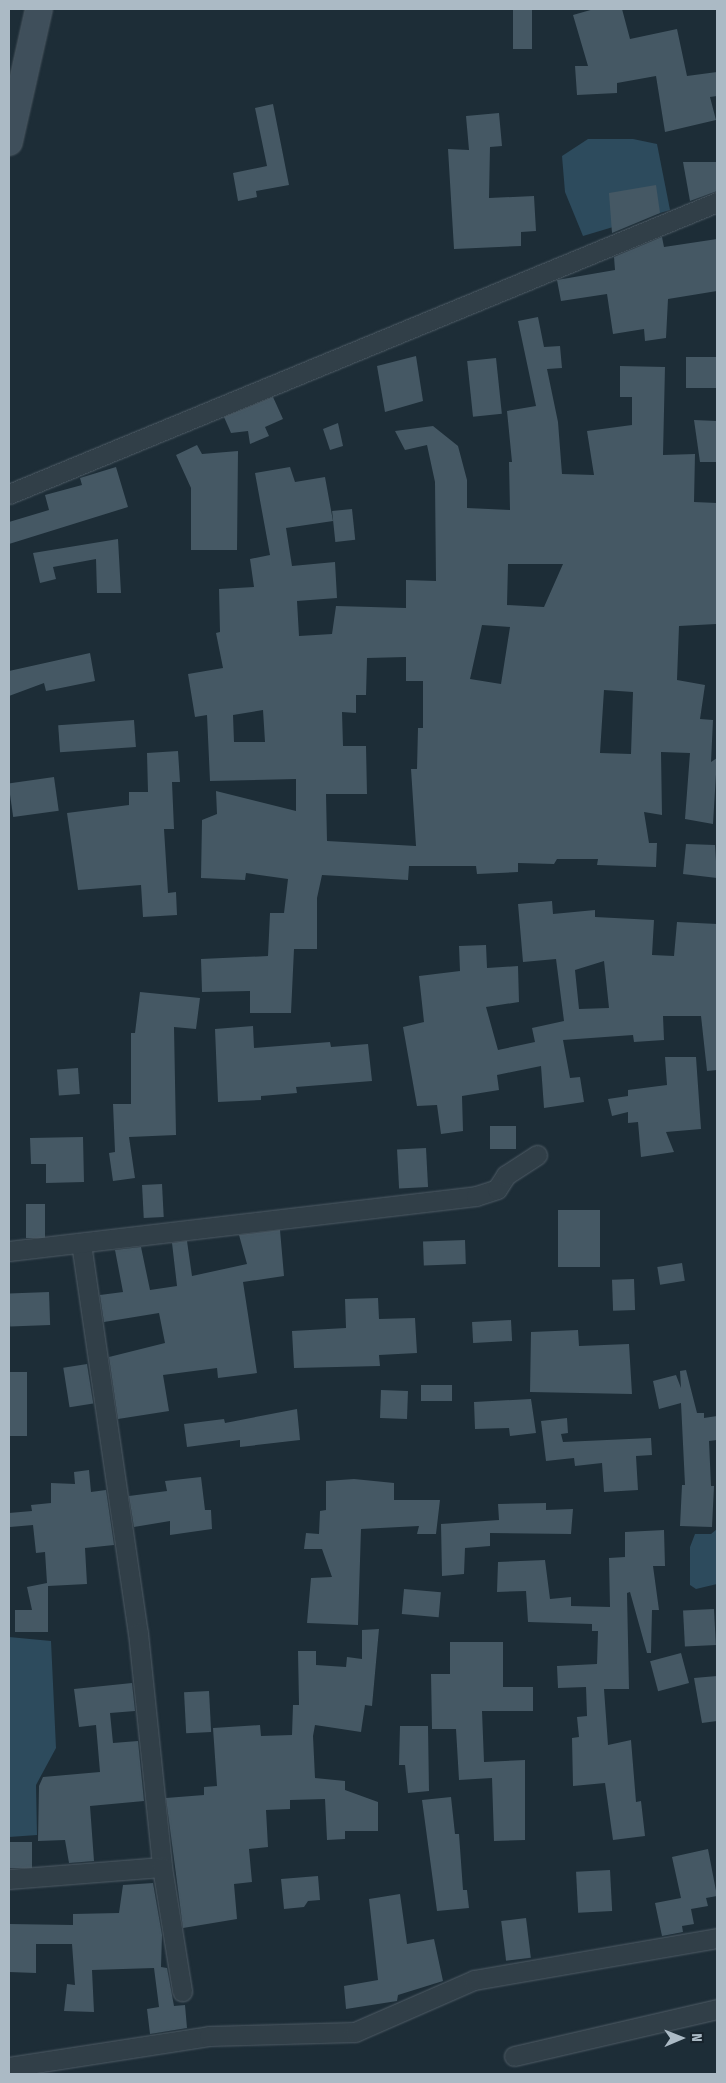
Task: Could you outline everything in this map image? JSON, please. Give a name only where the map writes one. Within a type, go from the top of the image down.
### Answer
[{"type":"main road","points":[[10,133],[39,9]]},
{"type":"street","points":[[9,494],[717,202]]},
{"type":"street","points":[[9,1250],[476,1196],[497,1189],[506,1176],[537,1155]]},
{"type":"street","points":[[82,1243],[138,1634],[162,1866],[182,1991]]},
{"type":"street","points":[[9,1880],[162,1866]]},
{"type":"street","points":[[9,2067],[210,2036],[355,2032],[474,1980],[717,1938]]},
{"type":"street","points":[[514,2056],[717,2009]]},
{"type":"water","points":[[588,139],[633,139],[657,144],[670,210],[583,236],[565,192],[562,156]]},
{"type":"water","points":[[717,1529],[717,1584],[696,1589],[690,1585],[690,1547],[695,1534],[711,1534]]},
{"type":"water","points":[[9,1637],[51,1641],[56,1748],[36,1785],[37,1835],[9,1837]]},
{"type":"building","points":[[513,9],[532,9],[532,49],[513,49]]},
{"type":"building","points":[[594,9],[622,9],[630,39],[677,29],[687,76],[717,72],[717,96],[710,97],[716,120],[665,132],[656,76],[617,83],[617,93],[577,95],[575,66],[588,66],[573,15]]},
{"type":"building","points":[[273,104],[289,185],[256,191],[257,197],[238,201],[233,173],[267,166],[255,108]]},
{"type":"building","points":[[499,113],[502,146],[490,147],[489,198],[534,196],[536,231],[521,232],[521,246],[454,249],[448,149],[469,150],[466,116]]},
{"type":"building","points":[[683,162],[717,162],[717,191],[690,201]]},
{"type":"building","points":[[656,185],[660,213],[612,233],[609,193]]},
{"type":"building","points":[[662,237],[664,247],[717,239],[717,291],[668,299],[666,338],[645,341],[644,329],[613,334],[607,294],[561,301],[557,280],[615,270],[614,257]]},
{"type":"building","points":[[538,317],[544,347],[560,346],[562,368],[547,369],[558,422],[562,474],[594,475],[587,431],[632,425],[632,397],[620,397],[620,366],[665,367],[663,455],[695,454],[694,502],[717,503],[716,624],[679,626],[677,680],[705,685],[700,719],[713,720],[711,762],[717,758],[713,824],[685,819],[690,753],[661,752],[662,815],[644,812],[649,843],[657,843],[656,867],[597,865],[598,859],[557,859],[554,864],[518,863],[518,872],[477,874],[476,866],[409,866],[408,880],[322,875],[317,898],[317,949],[294,949],[291,1013],[250,1013],[250,991],[202,992],[201,959],[268,956],[270,913],[284,913],[288,879],[246,873],[245,880],[201,878],[202,820],[217,814],[216,791],[296,811],[296,779],[210,781],[207,715],[195,717],[188,674],[223,668],[216,633],[220,632],[219,589],[254,587],[250,559],[270,555],[255,473],[290,467],[295,482],[325,477],[333,521],[286,528],[292,566],[335,562],[337,598],[297,601],[299,636],[332,634],[336,606],[406,608],[406,580],[436,581],[435,482],[427,445],[405,450],[395,431],[433,426],[458,446],[467,480],[467,508],[510,510],[509,462],[512,462],[507,411],[536,406],[518,321]],"holes":[[[508,564],[563,564],[544,607],[507,605]],[[482,625],[510,627],[501,684],[470,679]],[[406,657],[406,681],[423,681],[423,728],[418,728],[417,769],[411,769],[416,846],[327,841],[326,794],[367,794],[366,746],[343,746],[342,712],[356,713],[356,695],[366,695],[367,658]],[[604,690],[633,692],[631,754],[600,753]],[[263,710],[265,742],[234,742],[233,715]]]},
{"type":"building","points":[[416,356],[423,401],[385,412],[377,366]]},
{"type":"building","points":[[686,357],[717,357],[717,388],[686,388]]},
{"type":"building","points":[[496,358],[502,414],[473,417],[467,361]]},
{"type":"building","points":[[273,397],[283,419],[265,427],[269,436],[250,444],[248,431],[231,433],[224,417]]},
{"type":"building","points":[[694,420],[717,421],[717,462],[700,462]]},
{"type":"building","points":[[338,423],[343,446],[330,450],[323,429]]},
{"type":"building","points":[[197,445],[202,454],[238,451],[237,550],[191,550],[191,488],[176,455]]},
{"type":"building","points":[[116,467],[128,507],[9,544],[9,522],[49,510],[45,495],[82,485],[80,478]]},
{"type":"building","points":[[352,509],[355,540],[335,542],[332,511]]},
{"type":"building","points":[[118,539],[121,593],[97,593],[96,559],[53,567],[56,579],[40,583],[33,553]]},
{"type":"building","points":[[90,653],[95,681],[46,691],[44,683],[9,696],[9,671]]},
{"type":"building","points":[[134,720],[136,747],[60,752],[58,725]]},
{"type":"building","points":[[178,751],[180,782],[172,782],[174,829],[164,829],[168,893],[176,892],[177,915],[143,917],[141,885],[78,890],[67,813],[129,805],[129,792],[148,792],[147,753]]},
{"type":"building","points":[[54,777],[59,811],[13,817],[9,783]]},
{"type":"building","points":[[686,844],[715,845],[717,878],[683,874]]},
{"type":"building","points":[[552,901],[553,914],[595,910],[595,917],[654,920],[652,955],[674,956],[677,922],[717,924],[717,1070],[707,1071],[701,1016],[663,1016],[664,1040],[634,1042],[633,1035],[563,1040],[570,1078],[580,1077],[584,1102],[544,1108],[541,1066],[497,1075],[499,1090],[462,1096],[463,1131],[441,1134],[437,1105],[417,1106],[403,1027],[424,1022],[419,976],[460,971],[459,946],[486,945],[487,968],[518,966],[519,1002],[486,1007],[498,1050],[535,1042],[532,1028],[564,1021],[556,959],[523,962],[518,904]],"holes":[[[604,961],[609,1008],[579,1009],[575,970]]]},
{"type":"building","points":[[140,992],[200,998],[196,1029],[174,1027],[176,1135],[129,1137],[135,1178],[113,1181],[109,1153],[115,1152],[113,1104],[131,1104],[131,1033],[135,1033]]},
{"type":"building","points":[[253,1026],[254,1048],[330,1042],[331,1047],[368,1044],[372,1081],[296,1087],[297,1093],[261,1096],[261,1100],[218,1102],[215,1029]]},
{"type":"building","points":[[665,1057],[696,1057],[701,1129],[666,1132],[674,1152],[641,1157],[638,1122],[628,1123],[628,1112],[612,1116],[608,1099],[628,1096],[628,1090],[667,1085]]},
{"type":"building","points":[[78,1068],[80,1094],[59,1095],[57,1069]]},
{"type":"building","points":[[490,1126],[516,1126],[516,1149],[490,1149]]},
{"type":"building","points":[[83,1137],[84,1182],[46,1183],[46,1164],[31,1164],[30,1138]]},
{"type":"building","points":[[426,1148],[428,1187],[399,1188],[397,1150]]},
{"type":"building","points":[[162,1184],[164,1217],[144,1218],[142,1185]]},
{"type":"building","points":[[26,1204],[45,1204],[45,1238],[26,1238]]},
{"type":"building","points":[[558,1210],[600,1210],[600,1267],[558,1267]]},
{"type":"building","points":[[280,1230],[284,1276],[243,1282],[257,1373],[218,1378],[217,1368],[163,1375],[169,1411],[118,1419],[109,1357],[165,1343],[159,1313],[104,1322],[100,1295],[123,1292],[115,1250],[141,1247],[150,1290],[177,1286],[172,1243],[187,1241],[192,1276],[247,1264],[239,1235]]},
{"type":"building","points":[[465,1240],[466,1264],[424,1265],[423,1241]]},
{"type":"building","points":[[682,1263],[685,1281],[660,1285],[657,1267]]},
{"type":"building","points":[[634,1279],[635,1310],[613,1311],[612,1280]]},
{"type":"building","points":[[49,1292],[50,1325],[10,1326],[9,1293]]},
{"type":"building","points":[[378,1298],[379,1319],[415,1318],[417,1353],[379,1355],[380,1366],[294,1368],[292,1331],[346,1328],[345,1299]]},
{"type":"building","points":[[511,1320],[512,1341],[473,1343],[472,1322]]},
{"type":"building","points":[[578,1330],[579,1346],[629,1344],[632,1394],[530,1392],[531,1332]]},
{"type":"building","points":[[87,1364],[93,1404],[70,1407],[63,1368]]},
{"type":"building","points":[[686,1370],[697,1413],[704,1413],[704,1418],[717,1416],[717,1440],[709,1441],[711,1486],[714,1486],[712,1527],[680,1526],[682,1485],[685,1485],[681,1403],[659,1409],[653,1381],[676,1375],[681,1388],[680,1371]]},
{"type":"building","points":[[9,1372],[27,1372],[27,1436],[9,1436]]},
{"type":"building","points":[[421,1385],[452,1385],[452,1401],[421,1401]]},
{"type":"building","points":[[381,1390],[408,1391],[407,1419],[380,1418]]},
{"type":"building","points":[[531,1399],[536,1433],[510,1436],[509,1428],[475,1429],[474,1402]]},
{"type":"building","points":[[297,1409],[300,1440],[240,1447],[240,1440],[187,1447],[184,1424],[224,1419],[225,1423]]},
{"type":"building","points":[[567,1418],[568,1433],[561,1434],[563,1442],[651,1438],[652,1455],[636,1456],[638,1490],[604,1492],[602,1463],[575,1466],[574,1458],[546,1461],[541,1421]]},
{"type":"building","points":[[89,1470],[91,1492],[106,1490],[114,1545],[85,1548],[87,1584],[48,1586],[48,1632],[15,1632],[15,1610],[32,1610],[27,1587],[47,1583],[45,1552],[36,1553],[33,1525],[10,1527],[9,1513],[32,1511],[31,1505],[51,1503],[51,1483],[75,1484],[74,1472]]},
{"type":"building","points":[[201,1477],[205,1510],[211,1510],[212,1529],[170,1535],[170,1521],[134,1527],[129,1496],[167,1491],[165,1481]]},
{"type":"building","points":[[354,1479],[394,1483],[394,1500],[440,1500],[436,1534],[417,1534],[419,1526],[361,1529],[358,1625],[307,1623],[311,1578],[332,1577],[322,1549],[304,1549],[306,1533],[319,1534],[320,1511],[326,1510],[326,1481]]},
{"type":"building","points":[[546,1503],[546,1510],[573,1509],[571,1534],[490,1533],[490,1546],[465,1548],[464,1574],[442,1576],[441,1524],[499,1520],[498,1504]]},
{"type":"building","points":[[664,1530],[665,1566],[653,1566],[659,1610],[652,1610],[651,1653],[647,1653],[630,1592],[627,1593],[629,1689],[604,1689],[608,1745],[631,1740],[636,1802],[641,1801],[645,1836],[613,1840],[605,1783],[573,1786],[572,1738],[579,1737],[577,1717],[587,1716],[586,1687],[558,1688],[557,1666],[597,1664],[598,1631],[592,1631],[592,1624],[528,1622],[526,1591],[497,1592],[498,1562],[545,1560],[550,1599],[571,1597],[571,1606],[610,1607],[609,1558],[625,1557],[625,1532]]},
{"type":"building","points":[[404,1589],[441,1592],[439,1617],[402,1614]]},
{"type":"building","points":[[714,1609],[716,1645],[685,1647],[683,1611]]},
{"type":"building","points":[[379,1629],[372,1706],[365,1705],[361,1732],[315,1725],[313,1736],[315,1778],[345,1781],[345,1790],[378,1802],[378,1831],[345,1831],[345,1839],[327,1840],[325,1799],[290,1800],[290,1809],[266,1810],[268,1847],[249,1849],[252,1882],[234,1884],[237,1919],[183,1928],[166,1798],[204,1795],[204,1787],[217,1786],[213,1728],[260,1725],[261,1736],[292,1735],[293,1705],[299,1705],[298,1651],[316,1651],[316,1665],[346,1667],[347,1657],[362,1659],[362,1630]]},
{"type":"building","points":[[450,1642],[503,1642],[503,1687],[533,1687],[533,1711],[482,1711],[484,1762],[525,1760],[525,1840],[494,1841],[492,1778],[459,1780],[456,1729],[432,1729],[431,1674],[450,1674]]},
{"type":"building","points":[[681,1653],[689,1683],[658,1691],[650,1661]]},
{"type":"building","points":[[717,1676],[717,1721],[702,1723],[694,1678]]},
{"type":"building","points":[[132,1683],[135,1711],[110,1713],[113,1743],[138,1741],[144,1801],[90,1806],[94,1861],[69,1863],[65,1840],[38,1841],[39,1786],[43,1777],[100,1772],[96,1725],[79,1727],[74,1689]]},
{"type":"building","points":[[209,1691],[211,1732],[186,1733],[184,1692]]},
{"type":"building","points":[[400,1726],[428,1726],[429,1791],[408,1793],[405,1765],[399,1765]]},
{"type":"building","points":[[451,1797],[455,1834],[459,1834],[463,1890],[467,1890],[469,1908],[437,1911],[422,1800]]},
{"type":"building","points":[[9,1842],[32,1842],[32,1868],[9,1868]]},
{"type":"building","points":[[708,1849],[717,1896],[706,1898],[708,1906],[691,1909],[694,1924],[682,1926],[683,1932],[662,1936],[655,1903],[681,1898],[672,1857]]},
{"type":"building","points":[[610,1870],[612,1911],[578,1913],[576,1872]]},
{"type":"building","points":[[318,1876],[320,1900],[308,1901],[304,1907],[284,1909],[281,1879]]},
{"type":"building","points":[[153,1883],[162,1935],[161,1967],[167,1968],[174,2006],[185,2005],[187,2028],[150,2034],[147,2009],[159,2007],[154,1968],[92,1970],[94,2012],[64,2011],[67,1984],[75,1985],[72,1944],[36,1944],[36,1973],[9,1972],[9,1924],[73,1925],[73,1914],[119,1913],[123,1885]]},
{"type":"building","points":[[400,1894],[407,1944],[434,1939],[443,1981],[398,1995],[397,2001],[346,2009],[344,1986],[378,1980],[369,1899]]},
{"type":"building","points":[[526,1918],[531,1958],[506,1961],[501,1921]]}]
